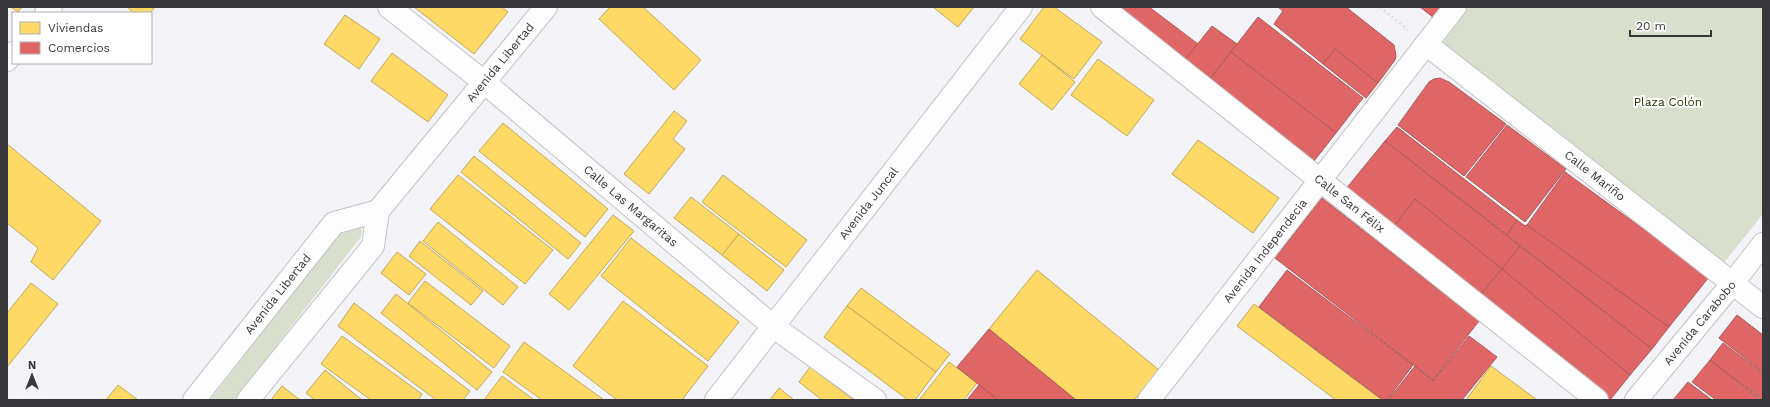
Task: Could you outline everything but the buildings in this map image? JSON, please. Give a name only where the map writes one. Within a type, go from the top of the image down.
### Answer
[{"type":"street","name":"Calle Las Margaritas","points":[[389,7],[484,82],[774,327],[875,400]]},
{"type":"street","name":"Avenida Libertad","points":[[194,400],[334,223],[378,211],[546,7]]},
{"type":"street","name":"Avenida Juncal","points":[[716,400],[1021,7]]},
{"type":"street","name":"Calle San Félix","points":[[1102,7],[1597,400]]},
{"type":"street","name":"Avenida Independecia","points":[[1149,400],[1455,7]]},
{"type":"street","name":"Calle Mariño","points":[[1426,44],[1763,307]]},
{"type":"street","points":[[248,400],[373,246],[378,211]]},
{"type":"street","name":"Avenida Carabobo","points":[[1636,400],[1732,284],[1763,244]]},
{"type":"path","points":[[1380,7],[1426,44]]},
{"type":"green space","name":"Plaza Colón","points":[[1468,7],[1763,7],[1763,214],[1722,265],[1440,42]]},
{"type":"green space","points":[[358,224],[362,230],[361,237],[234,400],[210,400],[342,230]]}]
